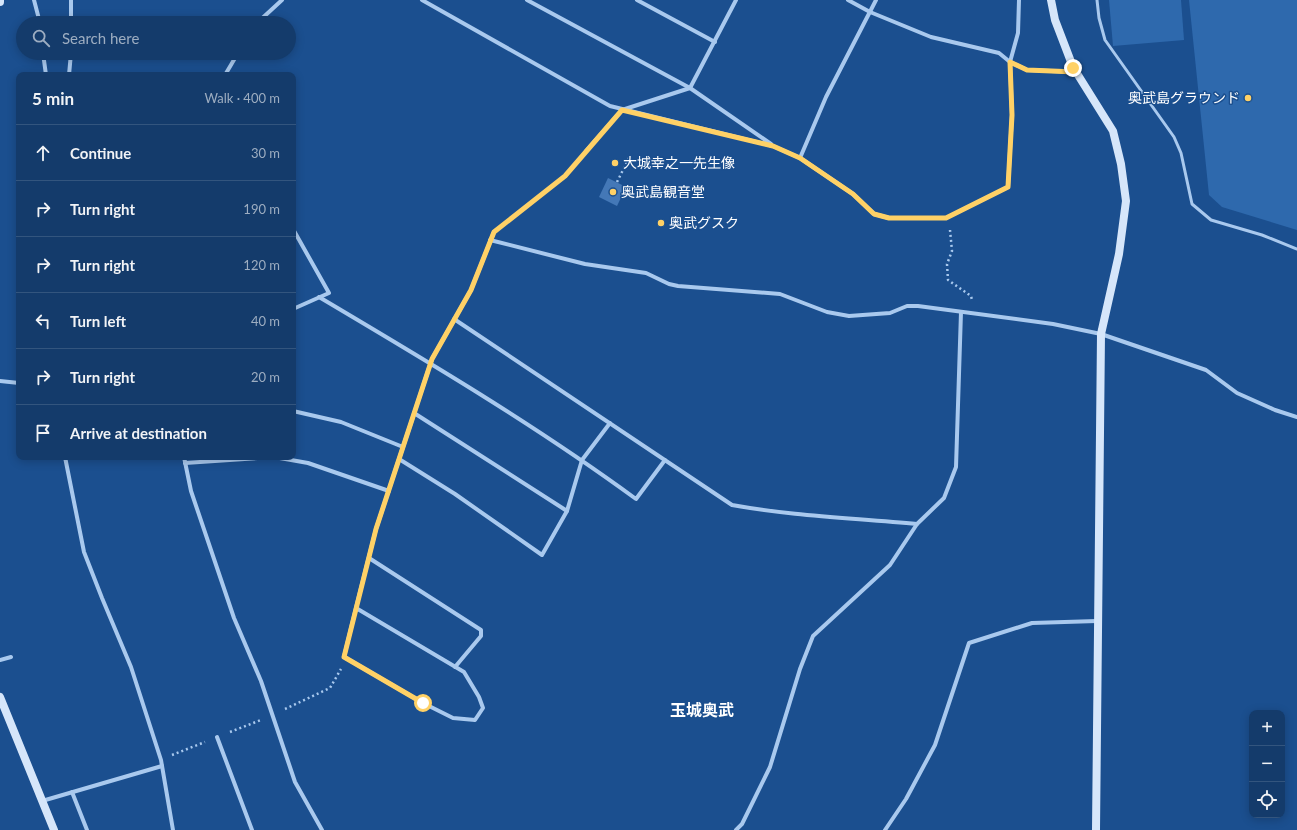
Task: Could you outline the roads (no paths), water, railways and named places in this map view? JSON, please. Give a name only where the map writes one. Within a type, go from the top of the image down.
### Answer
[{"type":"street","points":[[34,0],[38,16]]},
{"type":"street","points":[[71,0],[71,16]]},
{"type":"street","points":[[264,16],[282,0]]},
{"type":"street","points":[[422,0],[610,106],[773,146],[800,158],[853,194],[874,214],[889,218],[946,218],[1008,187],[1012,115],[1010,62],[1018,33],[1019,0]]},
{"type":"street","points":[[637,0],[715,42]]},
{"type":"street","points":[[586,151],[622,110],[690,88],[736,0]]},
{"type":"street","points":[[848,0],[870,12],[931,37],[999,53],[1010,62],[1027,70],[1076,72]]},
{"type":"street","points":[[800,158],[826,97],[876,0]]},
{"type":"street","points":[[1051,0],[1055,20],[1076,72],[1113,131],[1121,164],[1126,201],[1119,254],[1101,334],[1096,830]]},
{"type":"street","points":[[530,1],[690,88],[773,146]]},
{"type":"street","points":[[44,60],[46,72]]},
{"type":"street","points":[[70,72],[71,60]]},
{"type":"street","points":[[227,72],[234,60]]},
{"type":"street","points":[[356,608],[464,672],[480,697],[483,708],[475,720],[453,718],[423,703],[344,657],[356,608],[369,558],[430,363],[471,290],[494,232]]},
{"type":"street","points":[[296,234],[329,293],[296,308]]},
{"type":"street","points":[[490,240],[585,264],[646,272],[669,284],[678,286],[780,294],[827,312],[849,316],[890,313],[907,306],[918,306],[1053,324],[1101,334],[1206,370],[1237,393],[1275,410],[1297,417]]},
{"type":"street","points":[[319,297],[430,363],[582,460],[636,499],[665,460]]},
{"type":"street","points":[[736,830],[742,824],[770,768],[800,669],[813,636],[890,565],[917,524],[944,498],[956,467],[961,312]]},
{"type":"street","points":[[454,319],[732,505],[768,512],[846,517],[917,524]]},
{"type":"street","points":[[0,381],[16,383]]},
{"type":"street","points":[[296,412],[341,422],[403,447]]},
{"type":"street","points":[[414,413],[567,511]]},
{"type":"street","points":[[399,459],[462,498],[542,555],[567,511],[582,460],[610,423]]},
{"type":"street","points":[[66,460],[84,552],[132,667],[162,766],[173,830]]},
{"type":"street","points":[[184,460],[191,490],[232,610],[260,681],[295,782],[322,830]]},
{"type":"street","points":[[185,463],[229,460]]},
{"type":"street","points":[[290,460],[308,463],[389,491]]},
{"type":"street","points":[[369,558],[481,630],[481,636],[455,667]]},
{"type":"street","points":[[885,830],[906,798],[935,745],[969,642],[1032,623],[1097,621]]},
{"type":"street","points":[[0,660],[11,657]]},
{"type":"street","points":[[0,697],[54,830]]},
{"type":"street","points":[[217,738],[252,830]]},
{"type":"street","points":[[42,801],[162,766]]},
{"type":"street","points":[[72,792],[87,830]]},
{"type":"lane","points":[[1096,0],[1105,40],[1174,137],[1181,153],[1192,204],[1211,220],[1262,235],[1297,249]]},
{"type":"place","name":"奥武島グラウンド","points":[[1248,98]]},
{"type":"place","name":"大城幸之一先生像","points":[[615,163]]},
{"type":"place","name":"奥武島観音堂","points":[[613,192]]},
{"type":"place","name":"奥武グスク","points":[[661,223]]},
{"type":"district","name":"玉城奥武","points":[[702,710]]}]
